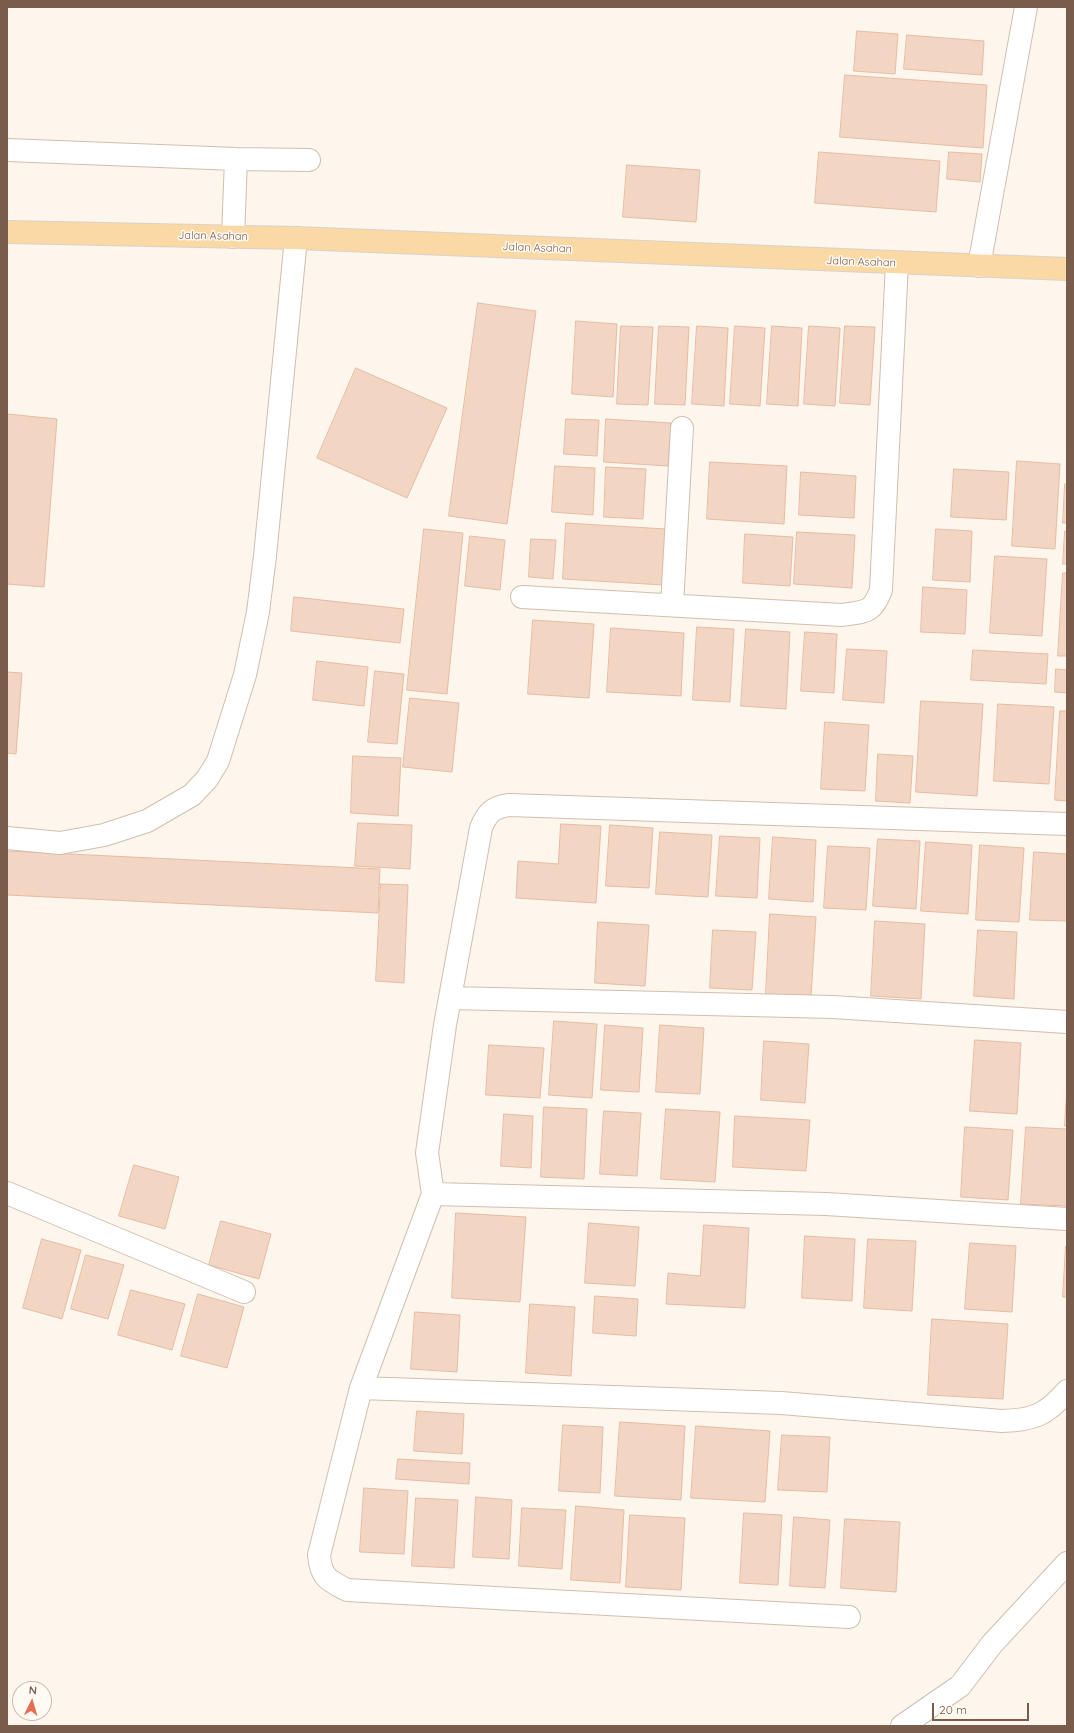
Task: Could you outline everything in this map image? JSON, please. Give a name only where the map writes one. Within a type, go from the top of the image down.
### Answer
[{"type":"main road","name":"Jalan Asahan","points":[[7,232],[296,238],[1067,269]]},
{"type":"street","points":[[980,266],[1026,7]]},
{"type":"street","points":[[7,150],[236,159],[309,160]]},
{"type":"street","points":[[233,237],[236,159]]},
{"type":"street","points":[[7,838],[60,843],[104,835],[147,821],[192,795],[207,779],[218,761],[245,675],[258,612],[265,556],[296,238]]},
{"type":"street","points":[[522,597],[842,615],[867,610],[876,604],[881,590],[897,263]]},
{"type":"street","points":[[672,605],[682,428]]},
{"type":"street","points":[[849,1617],[347,1590],[328,1580],[320,1567],[319,1555],[360,1388],[433,1194],[427,1153],[445,1025],[481,828],[490,811],[498,806],[509,805],[1067,824]]},
{"type":"street","points":[[451,998],[832,1007],[1067,1022]]},
{"type":"street","points":[[7,1193],[244,1292]]},
{"type":"street","points":[[433,1194],[826,1204],[1067,1219]]},
{"type":"street","points":[[360,1388],[781,1403],[1002,1421],[1022,1421],[1034,1418],[1056,1403],[1067,1391]]},
{"type":"street","points":[[902,1726],[960,1686],[992,1644],[1067,1563]]},
{"type":"building","points":[[857,31],[898,34],[895,74],[854,71]]},
{"type":"building","points":[[907,35],[984,41],[982,75],[904,69]]},
{"type":"building","points":[[845,75],[987,85],[983,148],[840,137]]},
{"type":"building","points":[[819,152],[940,161],[936,212],[815,203]]},
{"type":"building","points":[[949,152],[982,154],[980,182],[947,179]]},
{"type":"building","points":[[627,165],[700,170],[696,222],[623,217]]},
{"type":"building","points":[[478,303],[536,311],[507,524],[449,516]]},
{"type":"building","points":[[576,321],[617,324],[613,397],[572,394]]},
{"type":"building","points":[[621,326],[653,327],[648,405],[617,404]]},
{"type":"building","points":[[659,326],[689,327],[685,405],[655,404]]},
{"type":"building","points":[[697,326],[728,328],[724,406],[692,404]]},
{"type":"building","points":[[735,326],[765,328],[760,406],[730,404]]},
{"type":"building","points":[[772,326],[802,328],[798,406],[767,404]]},
{"type":"building","points":[[809,326],[840,328],[835,406],[804,404]]},
{"type":"building","points":[[845,326],[875,327],[870,405],[840,403]]},
{"type":"building","points":[[356,368],[447,408],[407,498],[317,458]]},
{"type":"building","points":[[7,414],[57,419],[44,587],[7,584]]},
{"type":"building","points":[[566,419],[599,420],[597,456],[564,454]]},
{"type":"building","points":[[606,419],[671,423],[668,466],[604,462]]},
{"type":"building","points":[[1017,461],[1060,464],[1055,549],[1012,546]]},
{"type":"building","points":[[710,462],[787,466],[784,524],[707,519]]},
{"type":"building","points":[[555,466],[595,468],[593,515],[552,512]]},
{"type":"building","points":[[606,467],[646,469],[643,519],[604,517]]},
{"type":"building","points":[[954,469],[1009,472],[1006,520],[951,517]]},
{"type":"building","points":[[801,472],[856,476],[854,518],[799,515]]},
{"type":"building","points":[[1065,484],[1067,484],[1067,523],[1063,523]]},
{"type":"building","points":[[566,523],[666,529],[663,585],[563,579]]},
{"type":"building","points":[[424,529],[463,533],[447,694],[407,690]]},
{"type":"building","points":[[936,529],[972,531],[970,582],[933,580]]},
{"type":"building","points":[[1065,531],[1067,532],[1067,564],[1063,564]]},
{"type":"building","points":[[797,532],[855,535],[852,588],[794,584]]},
{"type":"building","points":[[745,534],[793,537],[790,586],[743,583]]},
{"type":"building","points":[[470,536],[505,540],[500,590],[465,586]]},
{"type":"building","points":[[531,539],[556,540],[553,579],[529,577]]},
{"type":"building","points":[[995,556],[1047,559],[1042,636],[990,633]]},
{"type":"building","points":[[1063,573],[1067,573],[1067,656],[1058,656]]},
{"type":"building","points":[[923,587],[967,590],[965,634],[921,632]]},
{"type":"building","points":[[294,597],[404,609],[400,643],[291,631]]},
{"type":"building","points":[[533,620],[594,624],[589,698],[528,694]]},
{"type":"building","points":[[697,627],[734,629],[730,702],[693,700]]},
{"type":"building","points":[[611,628],[684,633],[681,696],[607,692]]},
{"type":"building","points":[[746,629],[790,632],[786,709],[741,706]]},
{"type":"building","points":[[805,632],[837,634],[834,693],[801,691]]},
{"type":"building","points":[[847,649],[887,651],[884,703],[843,700]]},
{"type":"building","points":[[973,650],[1048,654],[1046,684],[971,680]]},
{"type":"building","points":[[317,661],[368,667],[364,706],[313,700]]},
{"type":"building","points":[[1056,669],[1067,670],[1067,693],[1055,692]]},
{"type":"building","points":[[375,671],[404,674],[397,744],[368,742]]},
{"type":"building","points":[[7,672],[22,673],[16,754],[7,753]]},
{"type":"building","points":[[410,698],[459,703],[452,772],[403,767]]},
{"type":"building","points":[[921,701],[983,704],[977,796],[916,792]]},
{"type":"building","points":[[998,704],[1054,707],[1049,784],[994,781]]},
{"type":"building","points":[[1060,711],[1067,711],[1067,801],[1055,800]]},
{"type":"building","points":[[825,722],[869,725],[865,791],[821,789]]},
{"type":"building","points":[[878,754],[913,756],[910,803],[876,801]]},
{"type":"building","points":[[353,756],[401,758],[398,816],[351,813]]},
{"type":"building","points":[[358,823],[412,825],[410,869],[355,866]]},
{"type":"building","points":[[561,824],[601,826],[596,903],[516,898],[518,861],[558,864]]},
{"type":"building","points":[[610,825],[653,828],[649,888],[606,886]]},
{"type":"building","points":[[660,832],[712,835],[708,897],[656,894]]},
{"type":"building","points":[[720,836],[760,838],[757,898],[716,896]]},
{"type":"building","points":[[773,837],[816,840],[813,902],[769,899]]},
{"type":"building","points":[[878,839],[920,841],[916,909],[873,906]]},
{"type":"building","points":[[926,842],[972,845],[968,914],[921,911]]},
{"type":"building","points":[[980,845],[1024,848],[1019,922],[976,920]]},
{"type":"building","points":[[828,846],[870,848],[866,910],[824,908]]},
{"type":"building","points":[[7,851],[380,869],[378,913],[7,895]]},
{"type":"building","points":[[1034,852],[1067,854],[1067,921],[1030,920]]},
{"type":"building","points":[[381,884],[408,885],[404,983],[376,981]]},
{"type":"building","points":[[770,914],[816,917],[811,997],[766,994]]},
{"type":"building","points":[[875,921],[925,924],[921,999],[871,996]]},
{"type":"building","points":[[598,922],[649,925],[645,986],[595,983]]},
{"type":"building","points":[[713,930],[756,932],[752,990],[710,988]]},
{"type":"building","points":[[978,930],[1017,932],[1014,999],[974,996]]},
{"type":"building","points":[[554,1021],[597,1024],[592,1098],[549,1095]]},
{"type":"building","points":[[605,1025],[643,1028],[639,1092],[601,1090]]},
{"type":"building","points":[[660,1025],[704,1028],[700,1094],[656,1092]]},
{"type":"building","points":[[975,1040],[1021,1043],[1017,1114],[970,1111]]},
{"type":"building","points":[[764,1041],[809,1044],[805,1103],[761,1100]]},
{"type":"building","points":[[489,1045],[544,1048],[540,1098],[486,1095]]},
{"type":"building","points":[[1067,1086],[1067,1126],[1065,1126]]},
{"type":"building","points":[[544,1107],[587,1109],[584,1179],[541,1177]]},
{"type":"building","points":[[666,1109],[720,1112],[715,1182],[661,1179]]},
{"type":"building","points":[[604,1111],[641,1113],[637,1176],[600,1174]]},
{"type":"building","points":[[504,1114],[533,1116],[531,1168],[501,1166]]},
{"type":"building","points":[[735,1116],[810,1120],[806,1171],[733,1167]]},
{"type":"building","points":[[965,1127],[1013,1130],[1008,1200],[961,1197]]},
{"type":"building","points":[[1026,1127],[1067,1129],[1067,1206],[1021,1204]]},
{"type":"building","points":[[134,1165],[179,1177],[165,1229],[119,1216]]},
{"type":"building","points":[[456,1213],[526,1217],[520,1302],[452,1298]]},
{"type":"building","points":[[221,1221],[271,1234],[259,1279],[209,1265]]},
{"type":"building","points":[[589,1223],[639,1227],[635,1286],[585,1283]]},
{"type":"building","points":[[704,1225],[749,1228],[745,1308],[666,1304],[668,1273],[700,1276]]},
{"type":"building","points":[[805,1236],[855,1239],[852,1301],[802,1298]]},
{"type":"building","points":[[42,1239],[81,1250],[62,1319],[23,1308]]},
{"type":"building","points":[[868,1239],[916,1241],[912,1311],[864,1308]]},
{"type":"building","points":[[970,1243],[1016,1246],[1012,1312],[965,1309]]},
{"type":"building","points":[[1066,1246],[1067,1297],[1063,1297]]},
{"type":"building","points":[[86,1255],[124,1265],[108,1319],[71,1309]]},
{"type":"building","points":[[131,1290],[185,1304],[172,1350],[118,1335]]},
{"type":"building","points":[[198,1294],[244,1307],[227,1368],[181,1356]]},
{"type":"building","points":[[595,1296],[638,1299],[636,1336],[593,1333]]},
{"type":"building","points":[[530,1304],[575,1307],[571,1376],[526,1373]]},
{"type":"building","points":[[415,1312],[460,1315],[457,1372],[411,1369]]},
{"type":"building","points":[[932,1319],[1008,1324],[1003,1399],[928,1395]]},
{"type":"building","points":[[417,1411],[464,1414],[462,1454],[414,1451]]},
{"type":"building","points":[[620,1422],[685,1426],[681,1500],[615,1496]]},
{"type":"building","points":[[563,1425],[603,1427],[600,1493],[559,1491]]},
{"type":"building","points":[[696,1426],[770,1431],[765,1502],[691,1498]]},
{"type":"building","points":[[782,1435],[830,1437],[827,1492],[778,1490]]},
{"type":"building","points":[[398,1459],[470,1463],[469,1484],[396,1479]]},
{"type":"building","points":[[364,1488],[408,1491],[404,1554],[360,1552]]},
{"type":"building","points":[[476,1497],[512,1500],[509,1559],[473,1557]]},
{"type":"building","points":[[416,1498],[458,1500],[454,1568],[412,1566]]},
{"type":"building","points":[[576,1506],[624,1510],[620,1583],[571,1580]]},
{"type":"building","points":[[522,1508],[566,1510],[562,1569],[519,1566]]},
{"type":"building","points":[[744,1513],[782,1515],[778,1585],[740,1583]]},
{"type":"building","points":[[630,1515],[685,1518],[681,1590],[626,1587]]},
{"type":"building","points":[[794,1517],[830,1520],[825,1588],[790,1586]]},
{"type":"building","points":[[845,1519],[900,1522],[896,1592],[841,1588]]}]
